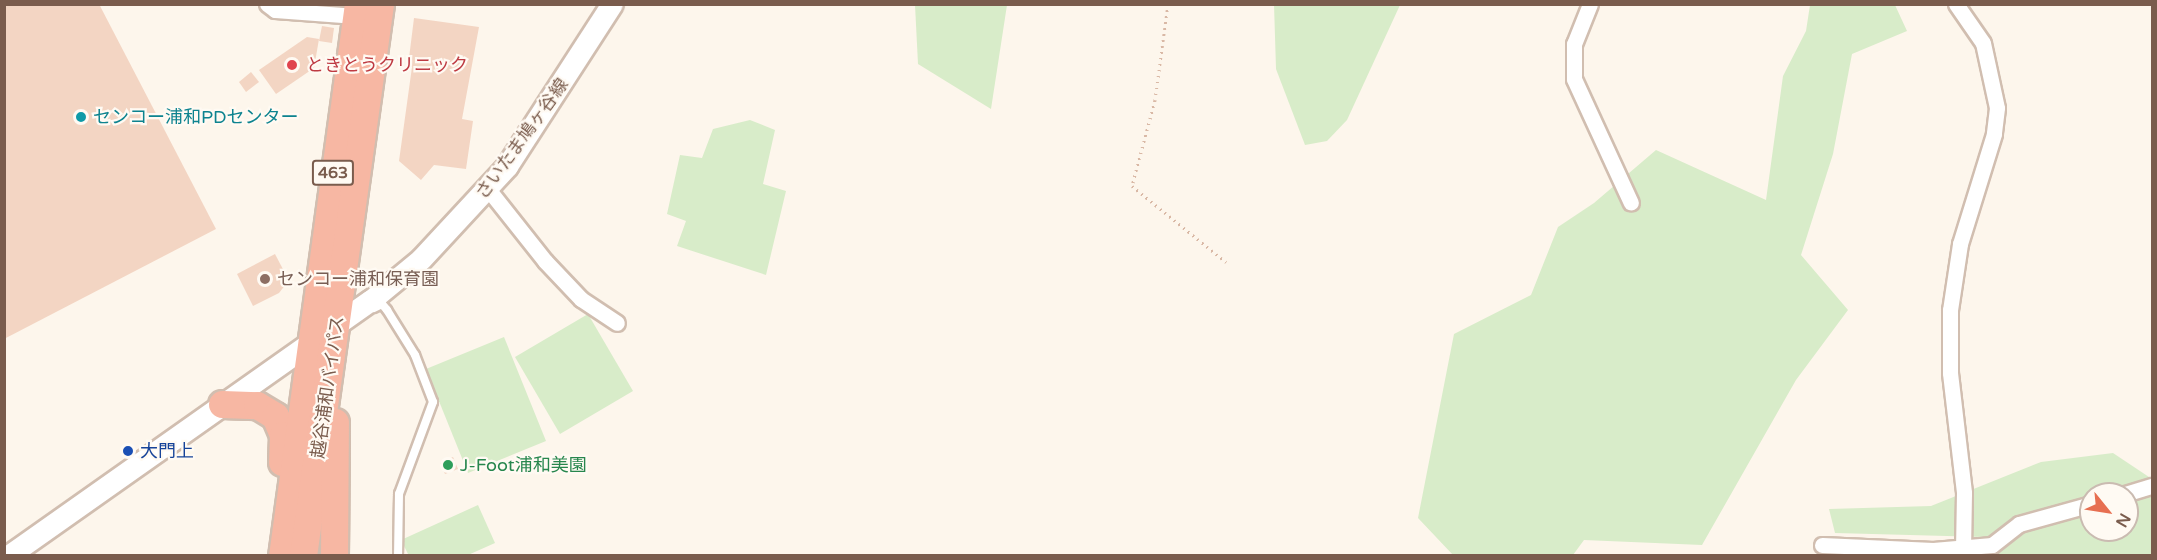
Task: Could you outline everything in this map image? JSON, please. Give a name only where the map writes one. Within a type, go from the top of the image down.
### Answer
[{"type":"highway","name":"越谷浦和バイパス","points":[[303,555],[331,376],[365,8]]},
{"type":"highway","name":"越谷浦和バイパス","points":[[282,555],[310,342],[365,8]]},
{"type":"highway","points":[[331,376],[337,440],[334,555]]},
{"type":"highway","points":[[222,404],[257,405],[279,422],[283,449],[275,555]]},
{"type":"main road","name":"さいたま鳩ヶ谷線","points":[[8,555],[337,323],[421,259],[488,189],[546,109],[612,4]]},
{"type":"street","points":[[267,4],[275,10],[365,8]]},
{"type":"street","points":[[1590,4],[1574,44],[1574,79],[1631,203]]},
{"type":"street","points":[[1956,4],[1983,43],[1992,69],[1997,108],[1994,134],[1960,244],[1950,310],[1951,384],[1964,493],[1963,548]]},
{"type":"street","points":[[488,189],[545,261],[581,299],[617,323]]},
{"type":"street","points":[[1822,545],[1963,548],[1992,546],[2019,525],[2079,508]]},
{"type":"lane","points":[[370,309],[382,304],[387,310],[415,355],[433,402],[399,494],[398,555]]},
{"type":"path","points":[[1168,4],[1155,100],[1132,186],[1226,262]]},
{"type":"green space","points":[[915,5],[1007,5],[991,109],[918,64]]},
{"type":"green space","points":[[1274,5],[1400,5],[1347,120],[1327,141],[1305,145],[1276,69]]},
{"type":"green space","points":[[1810,5],[1895,5],[1907,31],[1852,54],[1833,154],[1801,255],[1848,310],[1796,380],[1702,545],[1584,540],[1573,555],[1453,555],[1418,518],[1454,334],[1531,295],[1558,227],[1594,203],[1656,150],[1766,200],[1783,76],[1806,31]]},
{"type":"green space","points":[[750,120],[775,130],[763,184],[786,191],[766,275],[677,246],[686,221],[667,214],[680,155],[702,158],[713,129]]},
{"type":"green space","points":[[588,314],[633,391],[560,434],[515,357]]},
{"type":"green space","points":[[504,337],[546,441],[468,473],[426,369]]},
{"type":"green space","points":[[2113,453],[2152,479],[2152,555],[1986,555],[1984,537],[1835,533],[1829,509],[1931,506],[2041,462]]},
{"type":"green space","points":[[478,505],[495,543],[468,555],[409,556],[401,540]]},
{"type":"building","name":"センコー浦和PDセンター","points":[[4,4],[99,4],[216,229],[4,339]]},
{"type":"building","points":[[414,18],[479,27],[462,119],[473,121],[466,169],[434,165],[421,180],[399,161],[412,67],[408,66]]},
{"type":"building","points":[[322,26],[334,28],[332,43],[319,41]]},
{"type":"building","points":[[307,37],[319,39],[314,68],[276,94],[259,70]]},
{"type":"building","points":[[251,72],[259,82],[246,92],[239,82]]},
{"type":"building","points":[[275,254],[286,275],[286,284],[279,293],[253,306],[237,274]]},
{"type":"building","points":[[453,457],[458,469],[445,474],[440,463]]},
{"type":"place","name":"ときとうクリニック","points":[[292,65]]},
{"type":"place","name":"センコー浦和PDセンター","points":[[81,117]]},
{"type":"place","name":"センコー浦和保育園","points":[[265,279]]},
{"type":"place","name":"大門上","points":[[128,451]]},
{"type":"place","name":"J-Foot浦和美園","points":[[448,465]]}]
